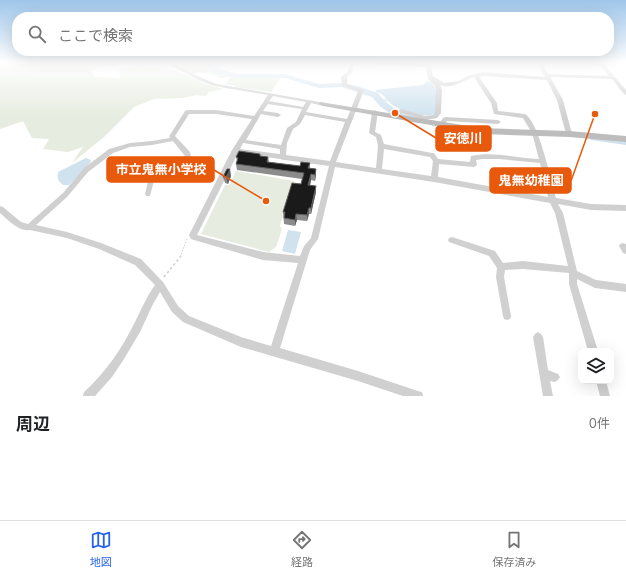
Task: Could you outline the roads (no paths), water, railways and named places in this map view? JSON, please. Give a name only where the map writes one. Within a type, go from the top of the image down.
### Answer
[{"type":"street","points":[[202,80],[216,85],[481,131],[569,134],[626,139]]},
{"type":"street","points":[[274,351],[307,248],[314,239],[332,165],[361,90],[344,85],[343,80]]},
{"type":"street","points":[[396,116],[402,111],[426,118],[435,117],[438,113],[439,97],[437,85],[433,80]]},
{"type":"street","points":[[436,80],[442,84],[463,80]]},
{"type":"street","points":[[479,80],[494,103],[496,113],[525,116],[535,133],[553,201],[559,213],[573,272],[573,284],[592,348]]},
{"type":"street","points":[[550,80],[560,100],[569,134]]},
{"type":"street","points":[[614,80],[626,92]]},
{"type":"street","points":[[439,97],[444,92],[442,84]]},
{"type":"street","points":[[270,94],[261,112],[235,150],[193,235],[194,237],[263,256],[303,260]]},
{"type":"street","points":[[283,158],[284,143],[290,128],[298,123],[302,110],[309,101]]},
{"type":"street","points":[[266,102],[348,121]]},
{"type":"street","points":[[148,194],[152,175],[156,175],[173,163],[188,157],[188,154],[172,136],[187,112],[216,112],[256,118]]},
{"type":"street","points":[[261,112],[278,115]]},
{"type":"street","points":[[375,112],[372,133],[380,136],[381,146],[379,172]]},
{"type":"street","points":[[441,125],[445,119],[498,122]]},
{"type":"street","points":[[28,228],[65,195],[86,170],[111,151],[130,145],[174,139]]},
{"type":"street","points":[[241,142],[282,147]]},
{"type":"street","points":[[381,146],[432,155],[436,161],[434,179]]},
{"type":"street","points":[[235,150],[434,179],[591,207],[626,208]]},
{"type":"street","points":[[436,161],[474,165],[473,158],[498,155],[520,160],[542,161]]},
{"type":"street","points":[[0,209],[19,225],[67,235],[101,246],[138,262],[159,284],[175,309],[186,319],[241,342],[358,376],[418,396]]},
{"type":"street","points":[[452,240],[469,244],[492,253],[501,267],[500,277],[507,316]]},
{"type":"street","points":[[501,267],[530,266],[573,272],[595,284],[626,288]]},
{"type":"street","points":[[88,396],[102,383],[137,330],[150,300],[159,284]]},
{"type":"street","points":[[538,337],[548,396]]},
{"type":"street","points":[[545,374],[555,377]]},
{"type":"street","points":[[602,384],[605,396]]},
{"type":"water","points":[[428,81],[432,83],[436,90],[436,113],[432,115],[420,115],[400,109],[391,104],[384,96],[376,92],[376,90],[422,85]]},
{"type":"water","points":[[86,158],[91,160],[90,163],[69,185],[61,184],[58,179],[58,172]]},
{"type":"water","points":[[288,230],[301,232],[295,254],[282,251]]},
{"type":"waterway","points":[[300,80],[319,86],[342,85],[375,95],[383,104],[395,113],[416,120]]},
{"type":"waterway","points":[[381,101],[387,100]]},
{"type":"waterway","points":[[594,138],[626,142]]},
{"type":"place","name":"安徳川","points":[[395,113]]},
{"type":"place","name":"鬼無幼稚園","points":[[595,114]]},
{"type":"place","name":"市立鬼無小学校","points":[[266,201]]}]
